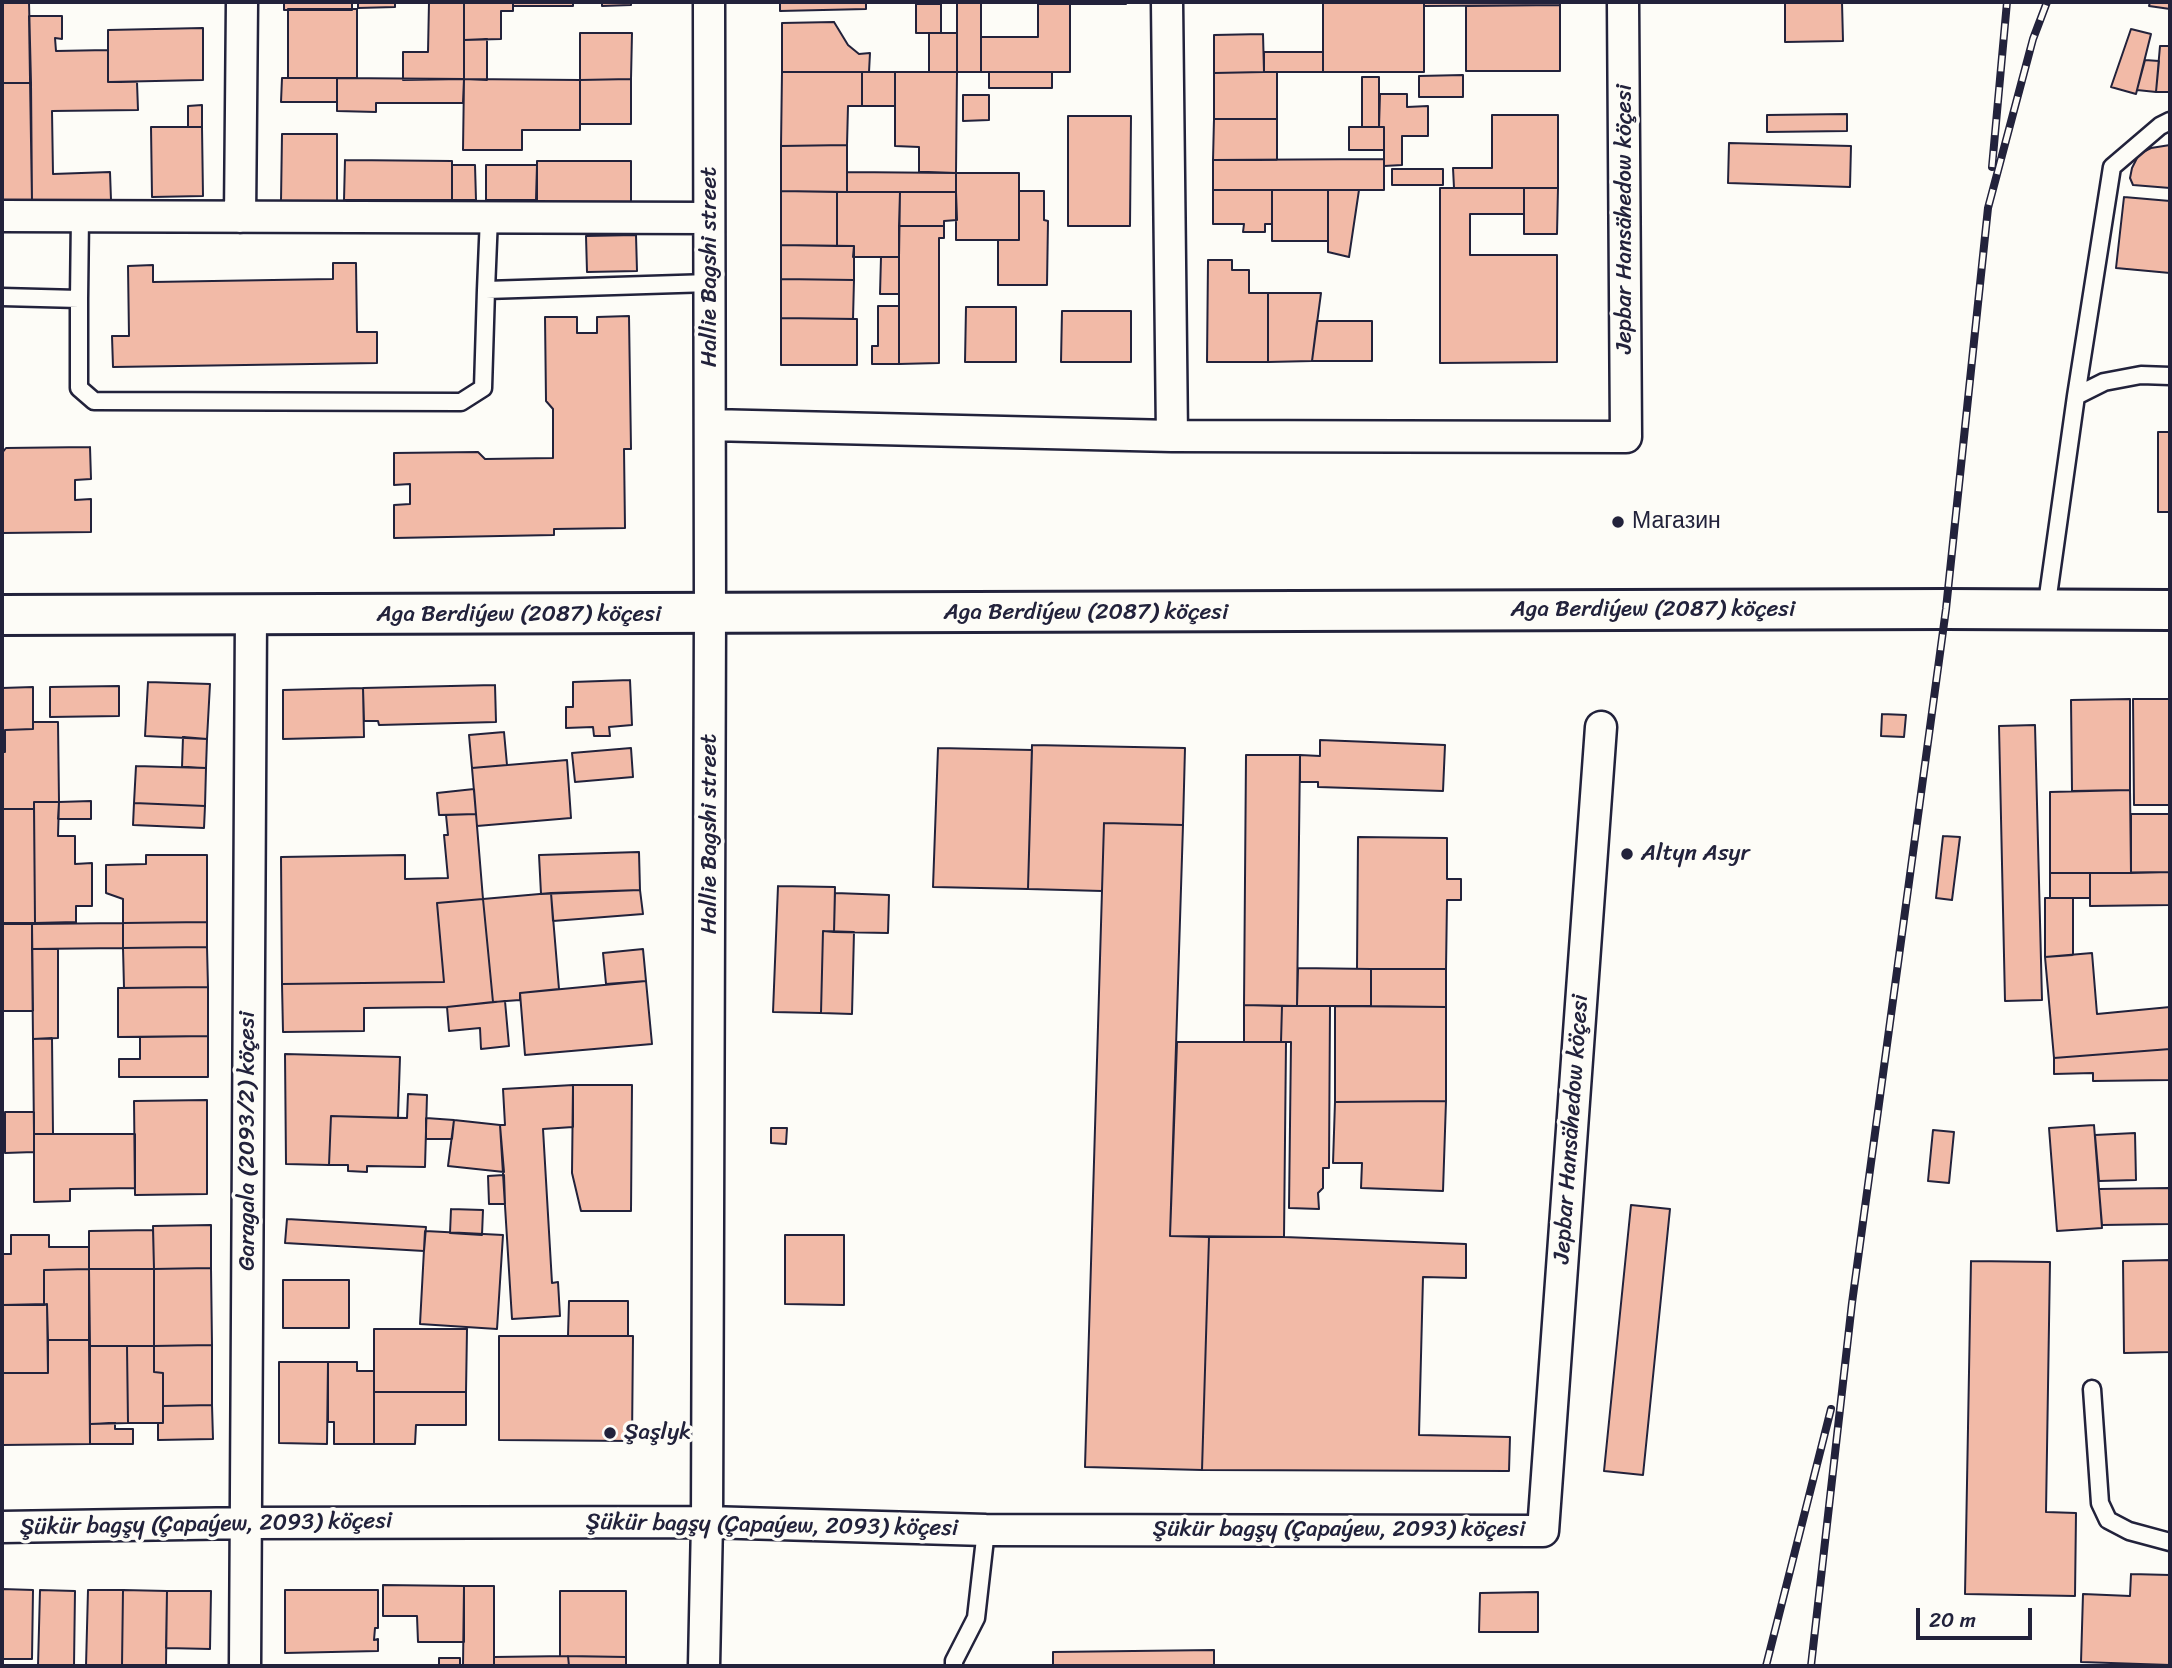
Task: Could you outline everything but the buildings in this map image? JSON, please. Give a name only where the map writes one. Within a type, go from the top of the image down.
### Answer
[{"type":"street","points":[[240,217],[242,2]]},
{"type":"street","name":"Hallie Bagshi street","points":[[704,1666],[707,1522],[710,614],[709,2]]},
{"type":"street","points":[[710,425],[1172,436],[1167,2]]},
{"type":"street","name":"Jepbar Hansähedow köçesi","points":[[1172,436],[1626,437],[1623,2]]},
{"type":"street","points":[[2,216],[709,218]]},
{"type":"street","name":"Aga Berdiýew (2087) köçesi","points":[[2,615],[2170,610]]},
{"type":"street","name":"Garagala (2093/2) köçesi","points":[[245,1666],[251,616]]},
{"type":"street","name":"Jepbar Hansähedow köçesi","points":[[1543,1531],[1601,727]]},
{"type":"street","name":"Şükür bagşy (Çapaýew, 2093) köçesi","points":[[2,1527],[247,1523],[707,1522],[986,1530],[1543,1531]]},
{"type":"lane","points":[[2046,610],[2112,167],[2160,126],[2170,121]]},
{"type":"lane","points":[[80,216],[79,388],[94,401],[461,402],[483,388],[489,218]]},
{"type":"lane","points":[[486,290],[710,283]]},
{"type":"lane","points":[[2,298],[79,299]]},
{"type":"lane","points":[[2076,396],[2104,382],[2141,375],[2170,376]]},
{"type":"lane","points":[[2092,1389],[2100,1503],[2108,1520],[2129,1531],[2170,1542]]},
{"type":"lane","points":[[954,1666],[976,1618],[986,1530]]},
{"type":"railway","points":[[1992,167],[2007,2]]},
{"type":"railway","points":[[1811,1666],[1852,1303],[1946,609],[1988,208],[2033,39],[2047,2]]},
{"type":"railway","points":[[1766,1666],[1831,1409]]},
{"type":"place","name":"Магазин","points":[[1618,522]]},
{"type":"place","name":"Altyn Asyr","points":[[1627,854]]},
{"type":"place","name":"Şaşlyk","points":[[610,1433]]}]
